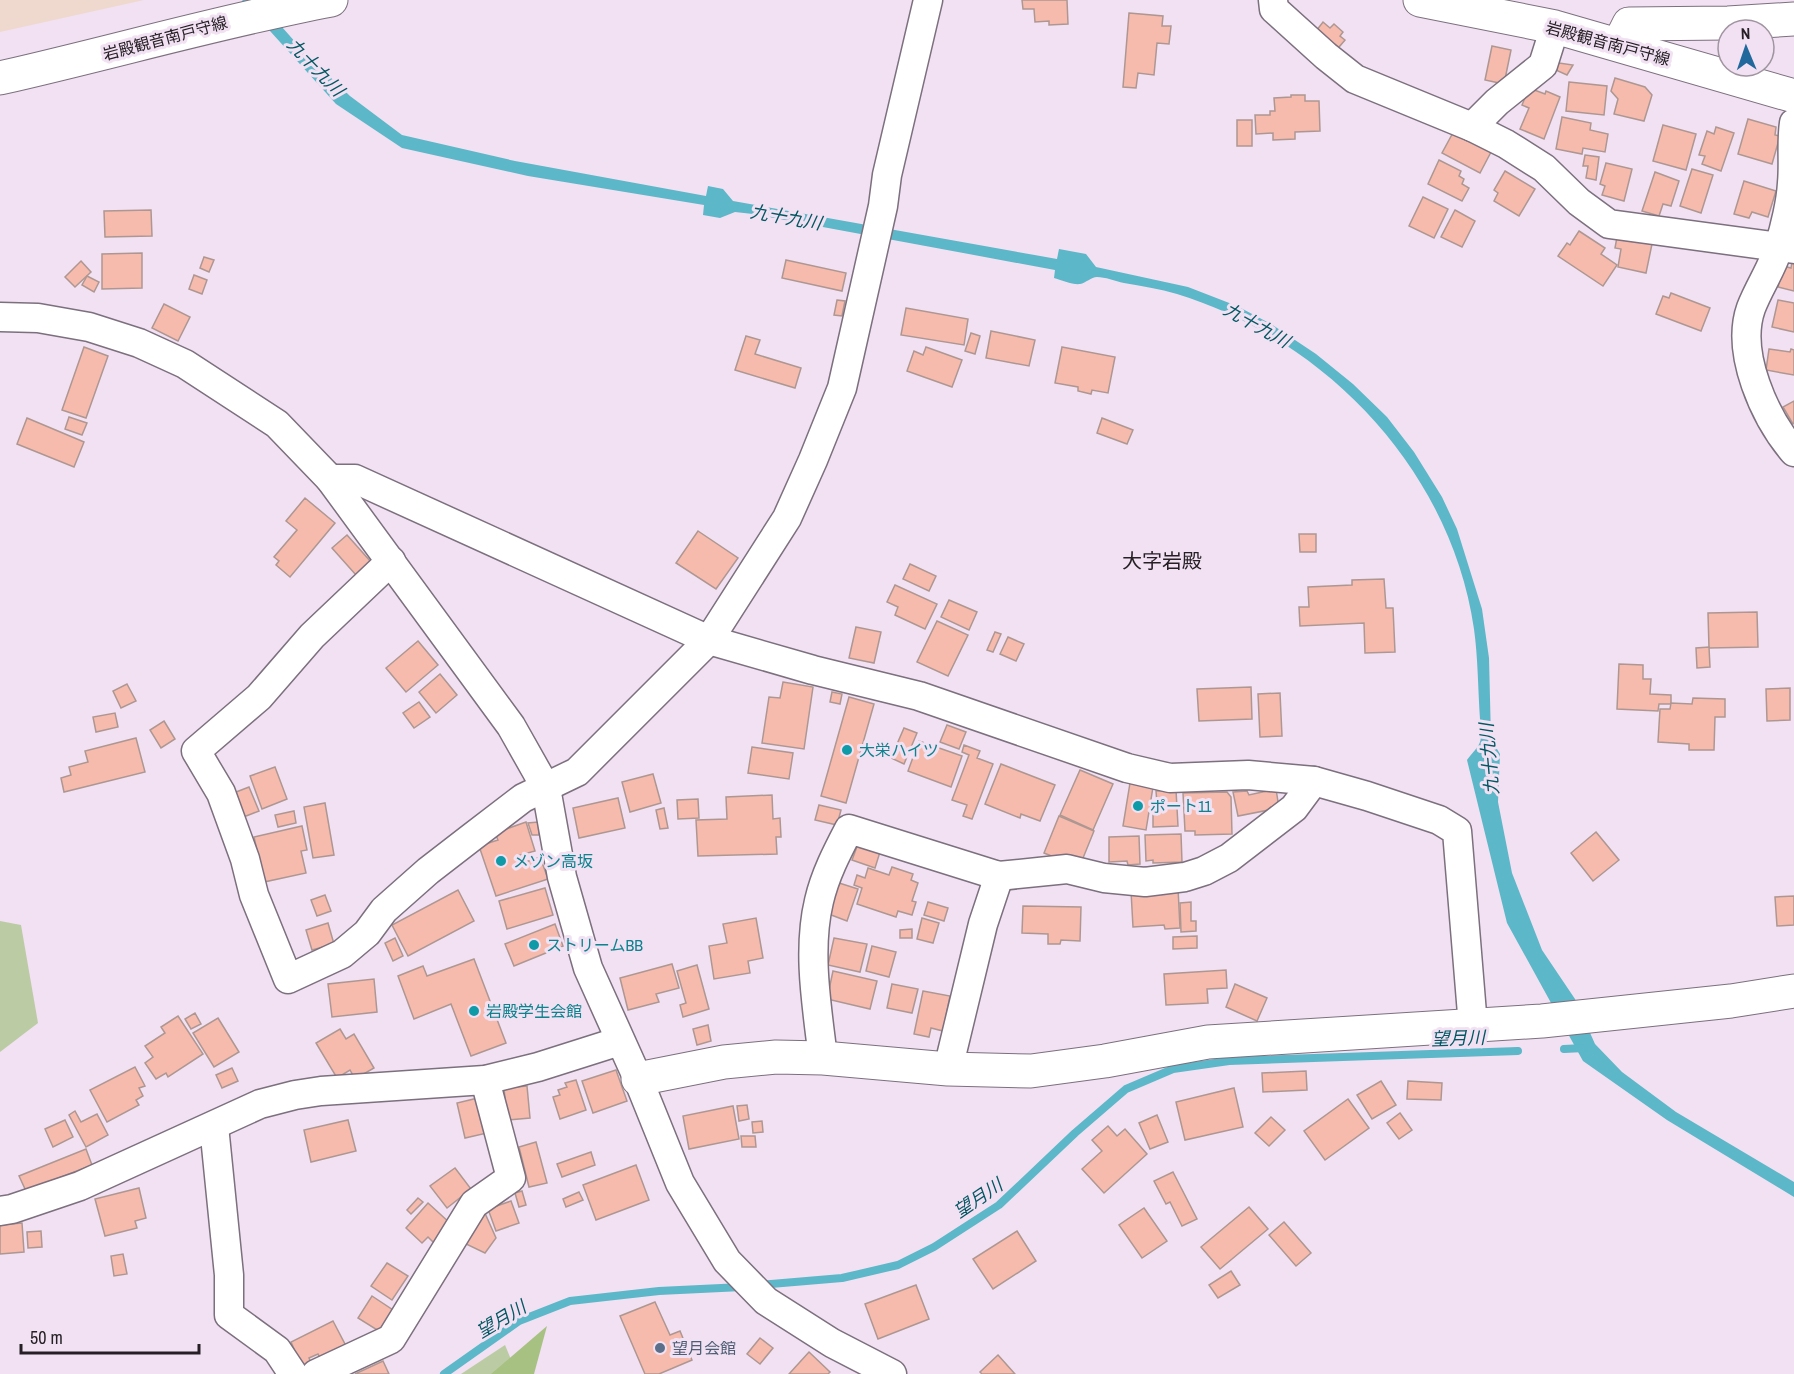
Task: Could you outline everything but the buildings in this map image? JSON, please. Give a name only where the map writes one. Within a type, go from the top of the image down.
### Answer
[{"type":"street","name":"岩殿観音南戸守線","points":[[0,78],[232,20],[331,0]]},
{"type":"street","points":[[391,561],[312,636],[259,697],[196,751],[221,793],[245,859],[254,894],[288,979],[342,954],[367,933],[384,910],[428,871],[523,798],[577,772],[709,640],[787,518],[842,388],[883,206],[887,175],[928,0]]},
{"type":"street","points":[[1273,0],[1274,9],[1355,79],[1472,127],[1506,144],[1544,168],[1579,202],[1609,224],[1787,248]]},
{"type":"street","name":"岩殿観音南戸守線","points":[[1420,0],[1555,27],[1794,96]]},
{"type":"street","points":[[1619,44],[1629,24],[1728,23],[1794,19]]},
{"type":"street","points":[[1472,127],[1497,102],[1543,65],[1555,27]]},
{"type":"street","points":[[1794,123],[1787,248],[1750,310],[1745,339],[1749,365],[1764,404],[1794,452]]},
{"type":"street","points":[[0,317],[38,318],[89,327],[139,343],[185,364],[277,424],[330,479],[511,726],[546,788],[562,877],[588,969],[638,1078],[680,1182],[728,1261],[766,1301],[831,1343],[892,1374]]},
{"type":"street","points":[[330,479],[355,479],[709,640],[813,670],[919,696],[1127,768],[1170,778],[1248,775],[1314,781],[1439,820],[1457,831],[1473,1026]]},
{"type":"street","points":[[822,1058],[814,969],[814,937],[818,902],[827,873],[849,829],[999,876],[1066,869],[1104,878],[1145,882],[1185,877],[1204,871],[1230,858],[1294,808],[1314,781]]},
{"type":"street","points":[[948,1069],[983,924],[999,876]]},
{"type":"street","points":[[638,1078],[724,1062],[776,1057],[822,1058],[948,1069],[1031,1071],[1105,1061],[1208,1042],[1542,1021],[1794,992]]},
{"type":"street","points":[[0,1211],[80,1186],[260,1104],[321,1091],[485,1080],[620,1041]]},
{"type":"street","points":[[316,1374],[391,1339],[474,1204],[511,1178],[485,1080]]},
{"type":"street","points":[[214,1126],[229,1275],[229,1315],[277,1350],[293,1374]]},
{"type":"shaded area","points":[[0,0],[144,0],[0,32]]},
{"type":"green space","points":[[0,921],[21,925],[38,1023],[0,1052]]},
{"type":"green space","points":[[547,1326],[534,1374],[491,1374]]},
{"type":"green space","points":[[505,1345],[517,1374],[461,1374]]},
{"type":"water","name":"九十九川","points":[[242,0],[258,0],[305,53],[350,96],[402,135],[515,161],[706,196],[708,186],[723,189],[733,201],[1057,259],[1059,249],[1086,254],[1096,267],[1188,287],[1237,306],[1271,324],[1316,354],[1353,384],[1387,417],[1414,452],[1442,497],[1457,529],[1482,609],[1489,658],[1491,739],[1500,754],[1498,802],[1512,873],[1542,950],[1575,999],[1595,1044],[1622,1072],[1676,1112],[1794,1182],[1794,1197],[1667,1120],[1583,1061],[1507,923],[1467,760],[1479,744],[1481,734],[1474,629],[1461,571],[1439,516],[1409,466],[1373,419],[1331,379],[1283,344],[1232,315],[1171,292],[1100,277],[1074,284],[1054,278],[1055,270],[753,214],[735,212],[720,218],[703,215],[704,205],[528,176],[402,148],[336,104]]},
{"type":"waterway","name":"望月川","points":[[1564,1049],[1584,1048]]},
{"type":"waterway","name":"望月川","points":[[760,1285],[842,1278],[898,1265],[934,1247],[999,1205],[1075,1133],[1126,1089],[1173,1069],[1229,1061],[1518,1051]]},
{"type":"waterway","name":"望月川","points":[[444,1374],[519,1321],[570,1301],[659,1291],[742,1287]]},
{"type":"place","name":"大栄ハイツ","points":[[847,750]]},
{"type":"place","name":"ポート11","points":[[1138,806]]},
{"type":"place","name":"メゾン高坂","points":[[501,861]]},
{"type":"place","name":"ストリームBB","points":[[534,945]]},
{"type":"place","name":"岩殿学生会館","points":[[474,1011]]},
{"type":"place","name":"望月会館","points":[[660,1348]]},
{"type":"district","name":"大字岩殿","points":[[1162,560]]}]
